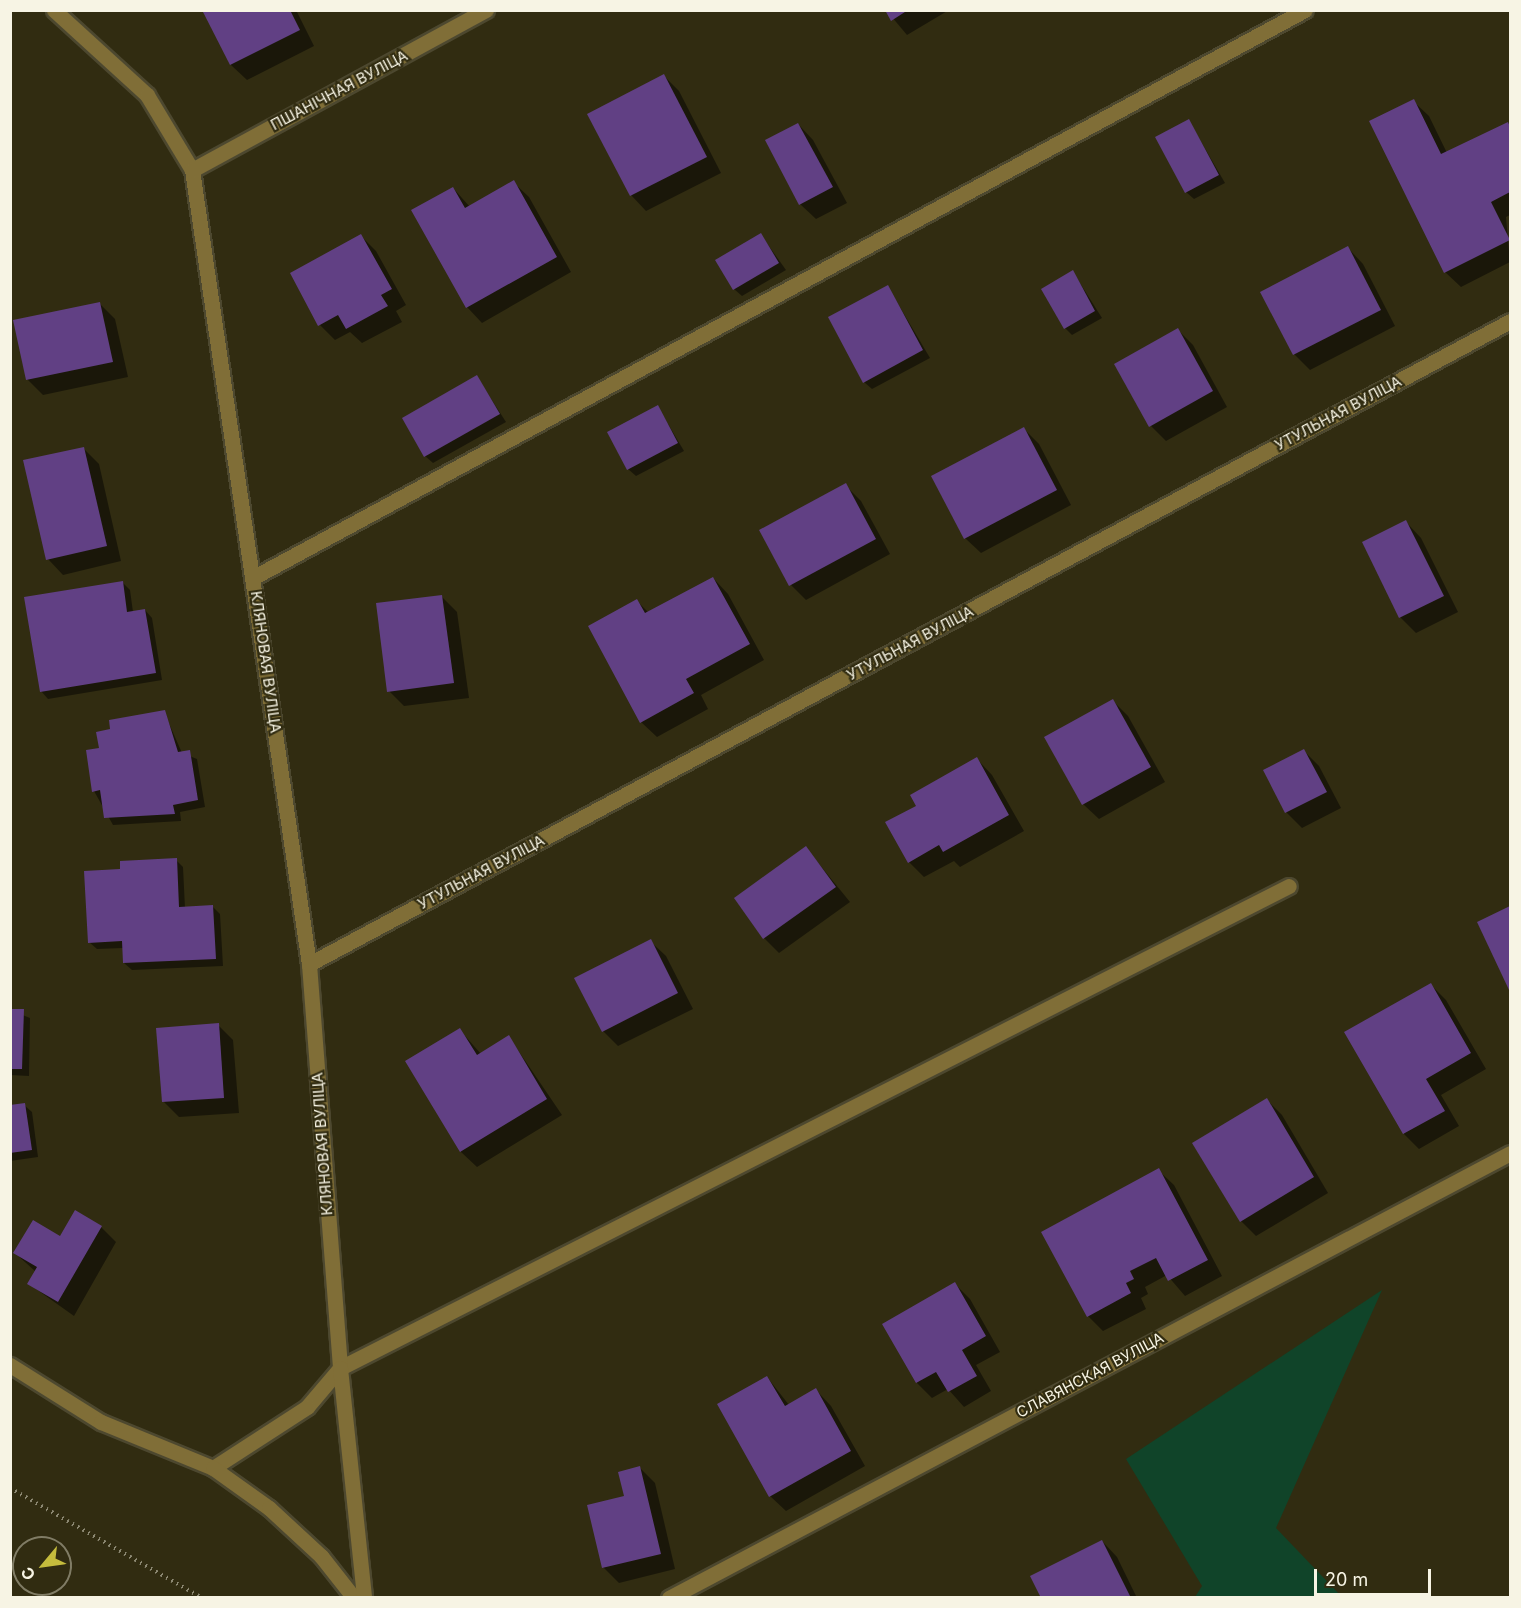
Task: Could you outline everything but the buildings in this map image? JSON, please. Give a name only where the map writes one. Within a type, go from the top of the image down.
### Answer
[{"type":"street","name":"КЛЯНОВАЯ ВУЛІЦА","points":[[54,10],[147,95],[192,170],[254,577],[309,964],[340,1368],[364,1598]]},
{"type":"street","name":"ПШАНІЧНАЯ ВУЛІЦА","points":[[192,170],[486,10]]},
{"type":"street","points":[[254,577],[1305,10]]},
{"type":"street","name":"УТУЛЬНАЯ ВУЛІЦА","points":[[309,964],[1510,321]]},
{"type":"street","points":[[213,1468],[307,1407],[340,1368],[1289,886]]},
{"type":"street","name":"СЛАВЯНСКАЯ ВУЛІЦА","points":[[669,1598],[1510,1153]]},
{"type":"street","points":[[10,1365],[101,1422],[213,1468],[269,1508],[321,1556],[354,1598]]},
{"type":"path","points":[[10,1488],[202,1598]]},
{"type":"green space","points":[[1382,1290],[1276,1528],[1342,1597],[1195,1597],[1202,1586],[1126,1459]]}]
